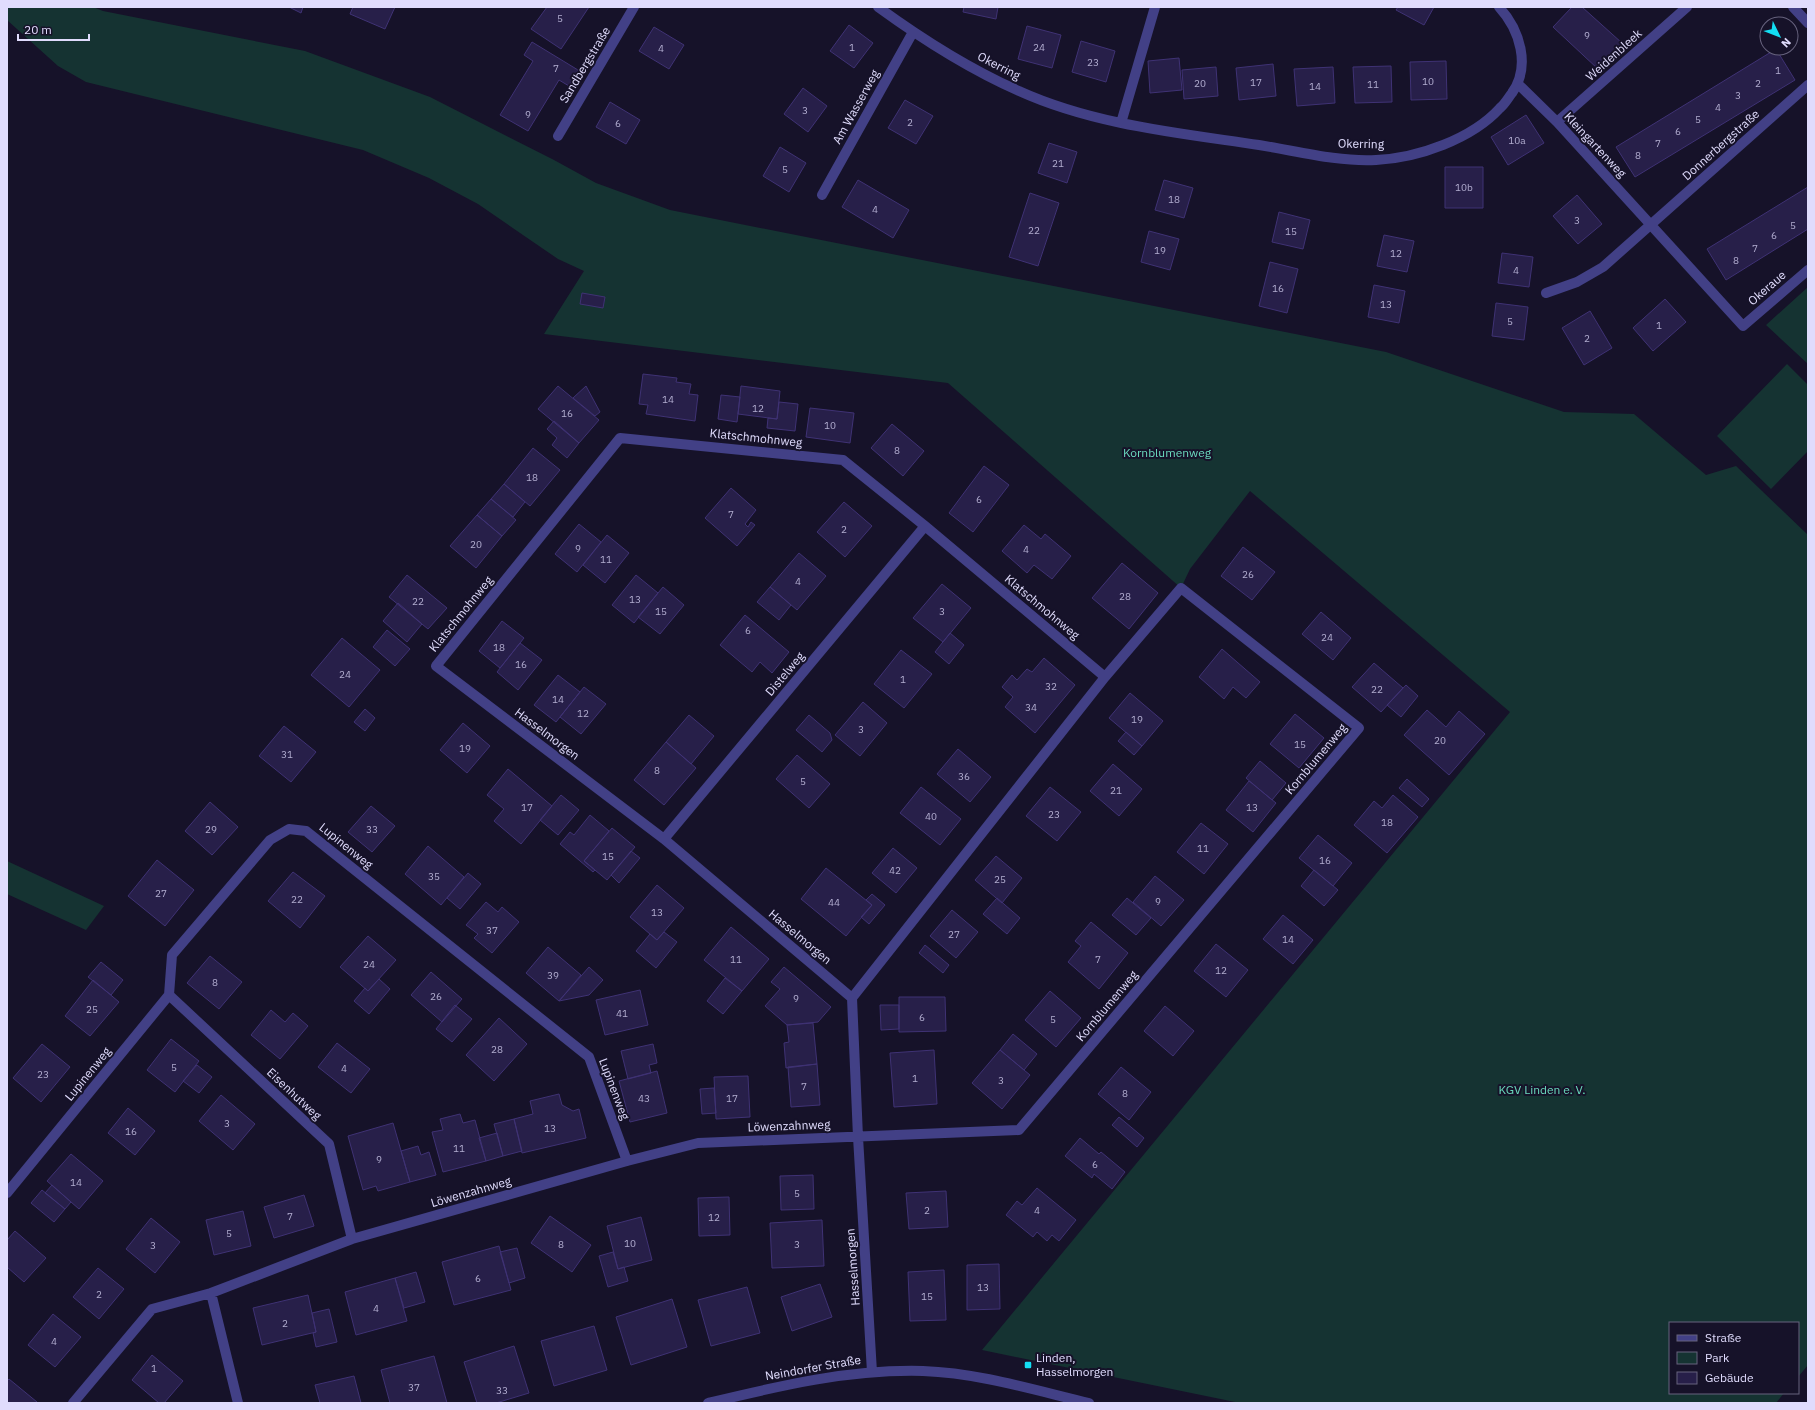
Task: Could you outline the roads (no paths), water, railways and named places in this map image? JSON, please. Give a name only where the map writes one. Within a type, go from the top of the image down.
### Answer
[{"type":"street","name":"Sandbergstraße","points":[[558,136],[634,7]]},
{"type":"street","name":"Okerring","points":[[878,7],[913,32],[979,71],[1020,92],[1068,110],[1121,123],[1332,157],[1376,160],[1422,152],[1459,138],[1482,124],[1501,108],[1518,84],[1522,66],[1522,50],[1516,31],[1506,14],[1499,7]]},
{"type":"street","points":[[1121,123],[1155,7]]},
{"type":"street","name":"Weidenbleek","points":[[1557,122],[1687,7]]},
{"type":"street","points":[[1793,7],[1808,23]]},
{"type":"street","name":"Am Wasserweg","points":[[822,195],[913,32]]},
{"type":"street","name":"Kleingartenweg","points":[[1518,84],[1557,122],[1743,326]]},
{"type":"street","name":"Donnerbergstraße","points":[[1651,225],[1808,85]]},
{"type":"street","points":[[1546,292],[1577,282],[1603,267],[1651,225]]},
{"type":"street","name":"Okeraue","points":[[1743,326],[1808,270]]},
{"type":"street","name":"Klatschmohnweg","points":[[436,666],[620,438],[843,460],[925,526],[1105,677]]},
{"type":"street","name":"Distelweg","points":[[664,839],[925,526]]},
{"type":"street","name":"Kornblumenweg","points":[[852,998],[1105,677],[1181,588],[1359,728],[1019,1130],[858,1137]]},
{"type":"street","name":"Hasselmorgen","points":[[436,666],[664,839],[852,998],[858,1137],[872,1372]]},
{"type":"street","name":"Lupinenweg","points":[[7,1193],[169,995],[172,955],[270,840],[289,829],[306,831],[589,1057],[627,1161]]},
{"type":"street","name":"Eisenhutweg","points":[[169,995],[329,1144],[352,1239]]},
{"type":"street","name":"Löwenzahnweg","points":[[211,1293],[352,1239],[627,1161],[698,1143],[858,1137]]},
{"type":"street","points":[[73,1403],[152,1309],[211,1293],[238,1403]]},
{"type":"street","name":"Neindorfer Straße","points":[[708,1403],[835,1376],[872,1372],[924,1371],[966,1376],[1008,1384],[1089,1403]]},
{"type":"place","name":"Linden, Hasselmorgen","points":[[1028,1365]]},
{"type":"park label","name":"KGV Linden e. V.","points":[[1542,1090]]}]
